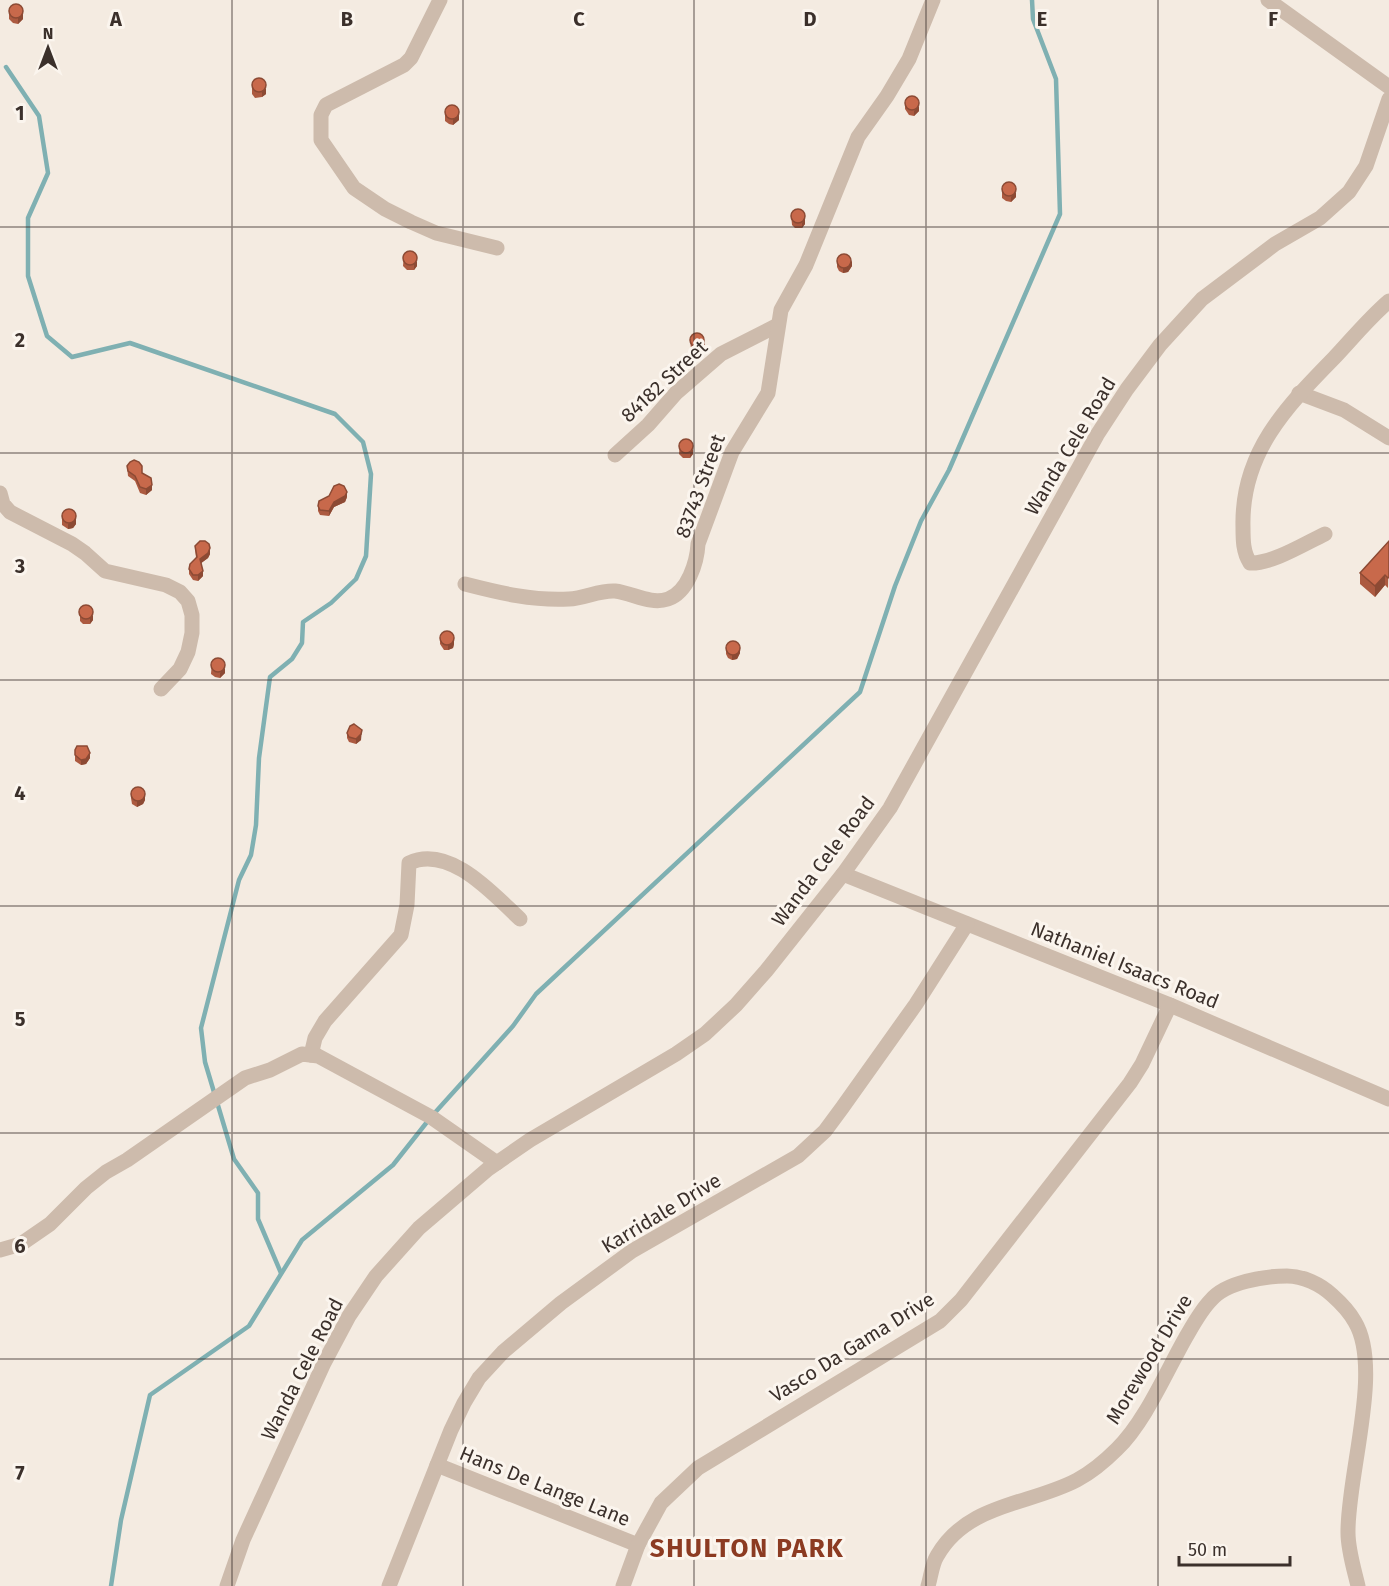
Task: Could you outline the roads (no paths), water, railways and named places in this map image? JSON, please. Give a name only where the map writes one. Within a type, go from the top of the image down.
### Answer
[{"type":"street","points":[[440,0],[411,58],[404,65],[326,105],[321,115],[321,140],[354,188],[386,209],[436,232],[497,248]]},
{"type":"street","name":"83743 Street","points":[[465,584],[513,595],[551,599],[585,597],[608,591],[617,591],[641,599],[657,600],[674,596],[689,577],[697,559],[698,544],[732,452],[768,393],[781,310],[806,265],[858,137],[909,58],[933,0]]},
{"type":"street","points":[[1268,0],[1389,87]]},
{"type":"street","name":"Wanda Cele Road","points":[[227,1586],[247,1530],[324,1363],[349,1316],[376,1276],[419,1227],[497,1163],[530,1140],[676,1054],[705,1034],[736,1005],[843,874],[890,808],[1097,435],[1127,389],[1160,345],[1202,298],[1275,244],[1320,218],[1349,192],[1366,166],[1389,99]]},
{"type":"street","points":[[1325,534],[1258,564],[1250,563],[1243,544],[1243,514],[1254,463],[1275,422],[1299,393],[1389,301]]},
{"type":"street","name":"84182 Street","points":[[615,455],[648,425],[676,393],[721,354],[778,325]]},
{"type":"street","points":[[1299,393],[1344,410],[1389,438]]},
{"type":"street","points":[[0,493],[3,504],[10,512],[72,544],[105,572],[166,585],[180,592],[188,601],[192,615],[192,633],[188,652],[180,669],[161,689]]},
{"type":"street","points":[[311,1055],[315,1038],[326,1021],[401,935],[407,906],[409,863],[417,859],[448,863],[469,873],[520,919]]},
{"type":"street","name":"Nathaniel Isaacs Road","points":[[843,874],[1170,1005],[1389,1099]]},
{"type":"street","name":"Karridale Drive","points":[[389,1586],[464,1402],[479,1378],[503,1352],[561,1303],[632,1251],[798,1156],[825,1131],[916,1004],[967,924]]},
{"type":"street","name":"Vasco Da Gama Drive","points":[[622,1586],[638,1545],[661,1503],[698,1468],[940,1321],[962,1300],[1130,1083],[1142,1064],[1170,1005]]},
{"type":"street","points":[[0,1250],[21,1244],[50,1224],[86,1188],[106,1172],[127,1160],[245,1078],[270,1070],[302,1054],[318,1056],[431,1117],[497,1163]]},
{"type":"street","name":"Morewood Drive","points":[[928,1586],[936,1558],[947,1541],[963,1526],[985,1513],[1076,1480],[1099,1466],[1119,1448],[1136,1426],[1193,1324],[1212,1298],[1238,1283],[1266,1276],[1294,1276],[1321,1286],[1342,1304],[1356,1323],[1364,1348],[1366,1378],[1347,1534],[1358,1586]]},
{"type":"street","name":"Hans De Lange Lane","points":[[437,1465],[638,1545]]},
{"type":"waterway","points":[[111,1586],[121,1520],[150,1395],[249,1326],[302,1240],[393,1165],[431,1117],[513,1026],[536,994],[860,692],[895,586],[921,521],[949,470],[1060,214],[1056,79],[1033,19],[1032,0]]},
{"type":"waterway","points":[[6,67],[39,116],[48,173],[28,218],[28,276],[47,336],[72,357],[130,343],[335,414],[363,442],[371,474],[366,556],[356,579],[331,603],[303,622],[302,643],[292,659],[270,677],[259,758],[256,825],[251,855],[239,880],[201,1028],[205,1062],[234,1159],[258,1193],[258,1219],[281,1273]]},
{"type":"district","name":"SHULTON PARK","points":[[747,1548]]}]
